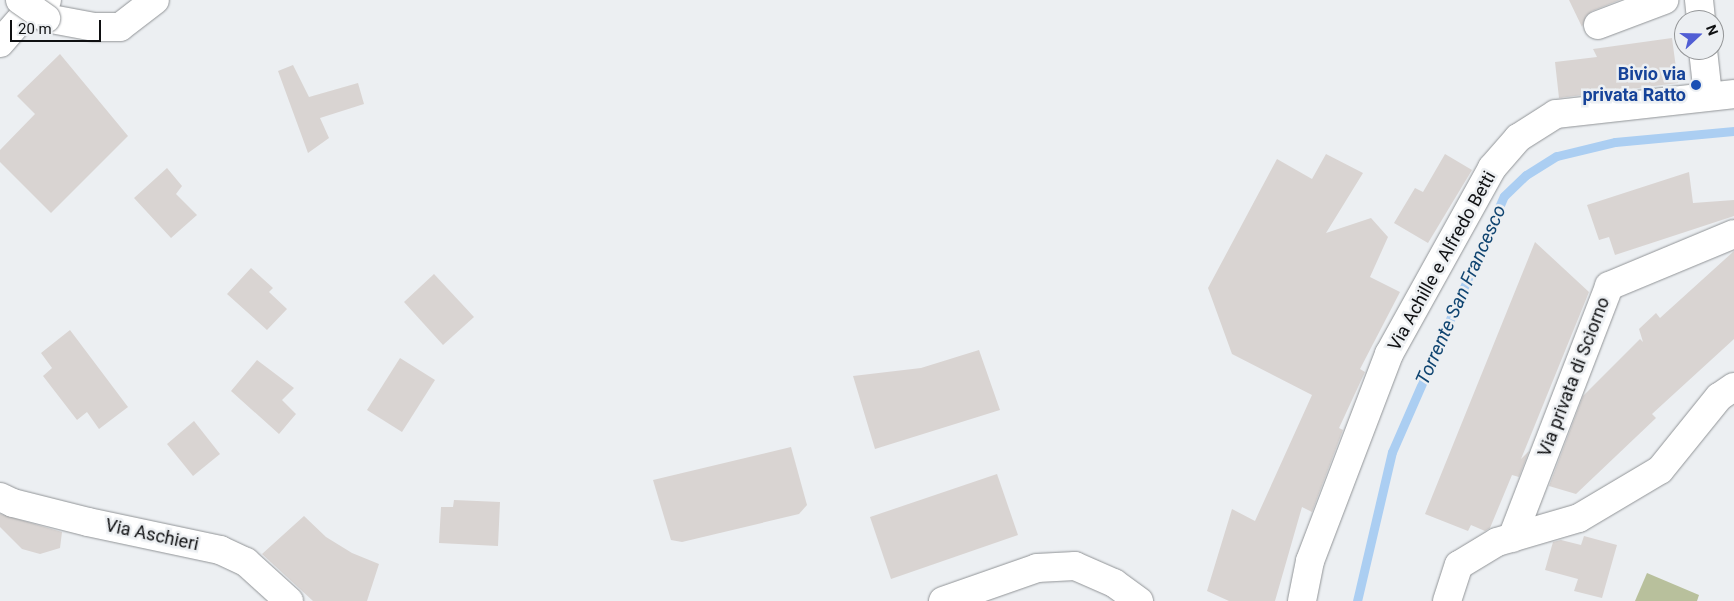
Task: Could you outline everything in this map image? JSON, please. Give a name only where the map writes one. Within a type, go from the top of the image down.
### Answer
[{"type":"street","points":[[20,0],[94,27],[120,27],[155,0]]},
{"type":"street","points":[[1598,25],[1664,0]]},
{"type":"street","points":[[0,43],[21,19],[47,9]]},
{"type":"street","points":[[1708,60],[1721,95]]},
{"type":"street","name":"Via Achille e Alfredo Betti","points":[[1302,601],[1310,561],[1389,354],[1492,168],[1518,138],[1556,114],[1721,95]]},
{"type":"street","name":"Via privata di Sciorno","points":[[1512,538],[1609,286],[1734,234]]},
{"type":"street","points":[[1447,601],[1459,565],[1497,542],[1579,518],[1660,470],[1719,396],[1734,387]]},
{"type":"street","name":"Via Aschieri","points":[[0,496],[13,503],[88,522],[220,550],[246,562],[289,601]]},
{"type":"street","points":[[943,601],[1037,568],[1075,566],[1114,583],[1139,601]]},
{"type":"green space","points":[[1647,573],[1699,595],[1697,601],[1635,601]]},
{"type":"building","points":[[1569,0],[1620,0],[1592,11],[1586,16],[1582,27]]},
{"type":"building","points":[[1672,38],[1678,83],[1559,98],[1555,62],[1597,57],[1593,49]]},
{"type":"building","points":[[60,54],[128,136],[51,213],[0,162],[0,150],[35,114],[17,96]]},
{"type":"building","points":[[293,65],[309,97],[358,83],[364,104],[320,118],[329,138],[308,153],[278,71]]},
{"type":"building","points":[[1326,154],[1363,173],[1326,233],[1371,218],[1388,237],[1370,277],[1400,292],[1360,369],[1365,372],[1339,428],[1343,430],[1312,512],[1302,507],[1275,601],[1229,601],[1207,591],[1232,509],[1255,521],[1312,395],[1232,354],[1208,288],[1277,159],[1312,179]]},
{"type":"building","points":[[1445,154],[1472,170],[1428,243],[1394,223],[1415,188],[1423,192]]},
{"type":"building","points":[[167,168],[182,186],[176,194],[197,215],[171,238],[134,198]]},
{"type":"building","points":[[1689,172],[1693,203],[1734,200],[1734,216],[1615,255],[1609,237],[1599,240],[1587,205]]},
{"type":"building","points":[[1535,242],[1589,292],[1521,459],[1529,451],[1519,477],[1512,475],[1490,528],[1485,531],[1471,525],[1468,531],[1425,514]]},
{"type":"building","points":[[1734,251],[1734,339],[1652,414],[1656,418],[1576,494],[1549,486],[1583,396],[1640,339],[1643,342],[1639,329],[1656,313],[1660,318]]},
{"type":"building","points":[[251,268],[273,288],[269,292],[287,309],[267,330],[227,294]]},
{"type":"building","points":[[434,274],[474,317],[443,345],[404,302]]},
{"type":"building","points":[[70,330],[128,407],[99,429],[87,412],[77,420],[43,376],[52,368],[41,353]]},
{"type":"building","points":[[979,350],[1000,410],[875,449],[853,376],[921,368]]},
{"type":"building","points":[[400,358],[435,380],[402,432],[367,410]]},
{"type":"building","points":[[257,360],[294,388],[282,400],[296,414],[279,434],[231,391]]},
{"type":"building","points":[[194,421],[220,454],[193,476],[167,444]]},
{"type":"building","points":[[791,447],[807,505],[799,514],[682,542],[671,540],[653,480]]},
{"type":"building","points":[[997,474],[1018,535],[891,579],[870,517]]},
{"type":"building","points":[[454,500],[500,502],[498,546],[439,543],[441,507],[453,507]]},
{"type":"building","points":[[0,514],[62,532],[60,548],[40,554],[22,549],[0,527]]},
{"type":"building","points":[[304,516],[326,537],[352,553],[379,564],[367,601],[313,601],[262,554]]},
{"type":"building","points":[[1584,536],[1617,545],[1602,598],[1574,591],[1578,579],[1545,570],[1553,542],[1561,540],[1581,545]]},
{"type":"waterway","name":"Torrente San Francesco","points":[[1357,601],[1392,452],[1504,196],[1526,175],[1557,156],[1615,142],[1734,131]]},
{"type":"place","name":"Bivio via privata Ratto","points":[[1696,85]]}]
